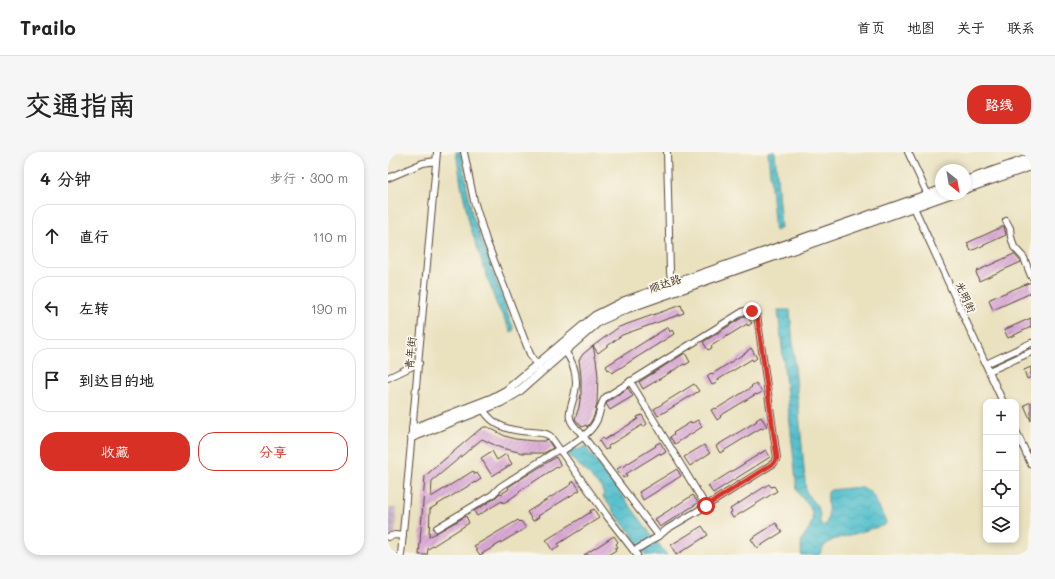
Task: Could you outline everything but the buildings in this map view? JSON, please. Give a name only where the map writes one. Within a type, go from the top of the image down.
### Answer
[{"type":"main road","points":[[971,180],[1031,158]]},
{"type":"main road","points":[[971,187],[1031,166]]},
{"type":"main road","name":"顺达路","points":[[412,433],[501,402],[518,392],[599,322],[628,308],[913,204],[928,194],[935,192]]},
{"type":"main road","name":"顺达路","points":[[412,433],[498,396],[513,386],[595,316],[625,301],[672,284],[935,198]]},
{"type":"street","name":"青年街","points":[[401,555],[437,152]]},
{"type":"street","points":[[464,152],[474,202],[486,240],[530,354],[537,366]]},
{"type":"street","points":[[667,152],[670,272],[672,284]]},
{"type":"street","points":[[908,152],[928,194]]},
{"type":"street","points":[[388,178],[423,163],[436,161]]},
{"type":"street","name":"光明街","points":[[913,204],[1002,399]]},
{"type":"street","points":[[1006,221],[1010,228],[1014,247],[1024,258],[1031,276]]},
{"type":"street","points":[[437,528],[492,495],[500,487],[560,451],[583,436],[595,424],[602,401],[606,397],[744,311],[752,311],[757,315],[777,458],[774,463],[667,529],[636,554],[560,451],[550,436],[546,434],[515,431],[503,427],[490,419],[483,409]]},
{"type":"street","points":[[986,364],[1031,343]]},
{"type":"street","points":[[565,351],[570,358],[576,373],[575,392],[569,410],[572,425],[583,436],[659,536]]},
{"type":"street","points":[[989,371],[1031,352]]},
{"type":"street","points":[[388,378],[419,363]]},
{"type":"street","points":[[630,382],[706,506]]},
{"type":"street","points":[[1018,435],[1031,464]]},
{"type":"street","points":[[388,536],[403,536]]},
{"type":"shaded area","points":[[388,508],[397,508],[395,538],[388,542]]},
{"type":"water","points":[[456,152],[461,152],[472,214],[514,330],[511,332],[496,303],[470,226]]},
{"type":"water","points":[[768,152],[775,152],[781,228],[775,231]]},
{"type":"water","points":[[778,310],[790,310],[806,491],[818,507],[820,523],[824,526],[828,519],[828,492],[831,490],[854,488],[868,490],[872,494],[886,522],[885,525],[833,540],[825,545],[819,555],[801,555],[801,541],[811,524],[812,513],[797,490]]},
{"type":"water","points":[[585,446],[667,555],[646,555],[634,540],[632,533],[626,528],[603,497],[604,494],[600,485],[596,483],[588,473],[574,461],[568,453],[576,448],[578,450]]},
{"type":"route","points":[[706,506],[774,463],[777,458],[757,315],[752,311]]}]
